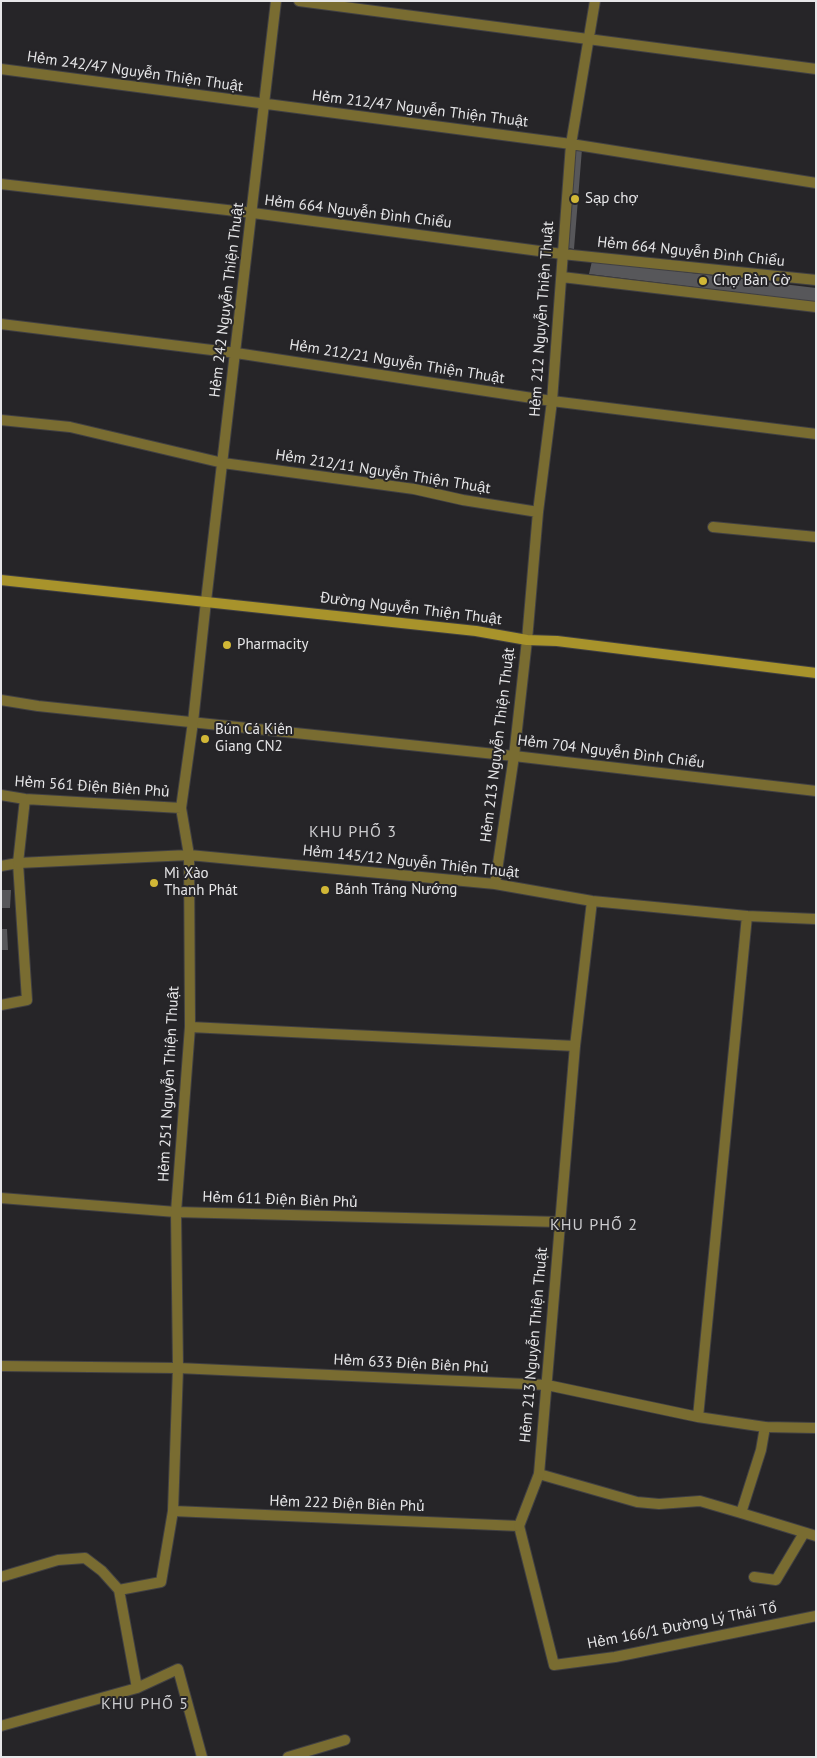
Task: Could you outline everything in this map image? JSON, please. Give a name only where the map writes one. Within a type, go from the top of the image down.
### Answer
[{"type":"street","name":"Hẻm 242 Nguyễn Thiện Thuật","points":[[206,601],[253,214],[276,1]]},
{"type":"street","points":[[299,1],[816,69]]},
{"type":"street","name":"Hẻm 212 Nguyễn Thiện Thuật","points":[[527,640],[538,512],[552,401],[571,144],[595,1]]},
{"type":"street","name":"Hẻm 242/47 Nguyễn Thiện Thuật","points":[[1,69],[265,104]]},
{"type":"street","name":"Hẻm 212/47 Nguyễn Thiện Thuật","points":[[265,104],[571,144],[816,182]]},
{"type":"street","name":"Hẻm 664 Nguyễn Ðình Chiểu","points":[[1,184],[562,254]]},
{"type":"street","name":"Hẻm 664 Nguyễn Đình Chiểu","points":[[562,254],[816,280]]},
{"type":"street","points":[[562,277],[816,308]]},
{"type":"street","name":"Hẻm 212/21 Nguyễn Thiện Thuật","points":[[1,324],[236,353],[552,401],[816,434]]},
{"type":"street","name":"Hẻm 212/11 Nguyễn Thiện Thuật","points":[[1,420],[70,427],[223,463],[414,489],[463,500],[538,512]]},
{"type":"street","points":[[713,527],[816,537]]},
{"type":"street","name":"Đường Nguyễn Thiện Thuật","points":[[1,580],[476,631],[527,640],[557,641],[816,674]]},
{"type":"street","name":"Hẻm 251 Nguyễn Thiện Thuật","points":[[119,1590],[161,1582],[172,1511],[178,1368],[176,1212],[190,1027],[188,855],[181,808],[193,722],[206,601]]},
{"type":"street","name":"Hẻm 213 Nguyễn Thiện Thuật","points":[[495,884],[514,756],[527,640]]},
{"type":"street","name":"Hẻm 704 Nguyễn Đình Chiểu","points":[[1,700],[38,706],[514,756],[816,791]]},
{"type":"street","name":"Hẻm 561 Ðiện Biên Phủ","points":[[1,795],[25,799],[181,808]]},
{"type":"street","points":[[1,1005],[27,1000],[18,863],[25,799]]},
{"type":"street","name":"Hẻm 145/12 Nguyễn Thiện Thuật","points":[[1,866],[18,863],[188,855],[495,884],[592,901],[747,916],[816,919]]},
{"type":"street","name":"Hẻm 213 Nguyễn Thiện Thuật","points":[[519,1526],[539,1474],[575,1046],[592,901]]},
{"type":"street","points":[[698,1417],[747,916]]},
{"type":"street","points":[[190,1027],[575,1046]]},
{"type":"street","name":"Hẻm 611 Ðiện Biên Phủ","points":[[1,1198],[176,1212],[559,1222]]},
{"type":"street","name":"Hẻm 633 Ðiện Biên Phủ","points":[[1,1366],[178,1368],[547,1385],[698,1417],[765,1427],[816,1428]]},
{"type":"street","points":[[741,1512],[751,1483],[765,1427]]},
{"type":"street","points":[[539,1474],[637,1502],[659,1504],[700,1501],[816,1536]]},
{"type":"street","name":"Hẻm 222 Ðiện Biên Phủ","points":[[172,1511],[519,1526]]},
{"type":"street","name":"Hẻm 166/1 Đường Lý Thái Tổ","points":[[519,1526],[554,1665],[615,1657],[816,1616]]},
{"type":"street","points":[[754,1577],[776,1580],[804,1533]]},
{"type":"street","points":[[1,1577],[58,1560],[86,1558],[102,1571],[119,1590],[137,1688]]},
{"type":"street","points":[[1,1726],[137,1688],[178,1669],[202,1757]]},
{"type":"street","points":[[291,1756],[345,1740]]},
{"type":"building","name":"Sạp chợ","points":[[575,149],[582,149],[574,249],[568,248]]},
{"type":"building","name":"Chợ Bàn Cờ","points":[[592,261],[816,288],[816,302],[589,274]]},
{"type":"building","points":[[1,890],[11,890],[10,908],[1,908]]},
{"type":"building","points":[[1,929],[7,929],[8,950],[1,950]]},
{"type":"place","name":"Sạp chợ","points":[[575,199]]},
{"type":"place","name":"Chợ Bàn Cờ","points":[[703,281]]},
{"type":"place","name":"Pharmacity","points":[[227,645]]},
{"type":"place","name":"Bún Cá Kiên Giang CN2","points":[[205,739]]},
{"type":"place","name":"Mì Xào Thanh Phát","points":[[154,883]]},
{"type":"place","name":"Bánh Tráng Nướng","points":[[325,890]]},
{"type":"district","name":"KHU PHỐ 3","points":[[353,832]]},
{"type":"district","name":"KHU PHỐ 2","points":[[594,1225]]},
{"type":"district","name":"KHU PHỐ 5","points":[[145,1704]]}]
